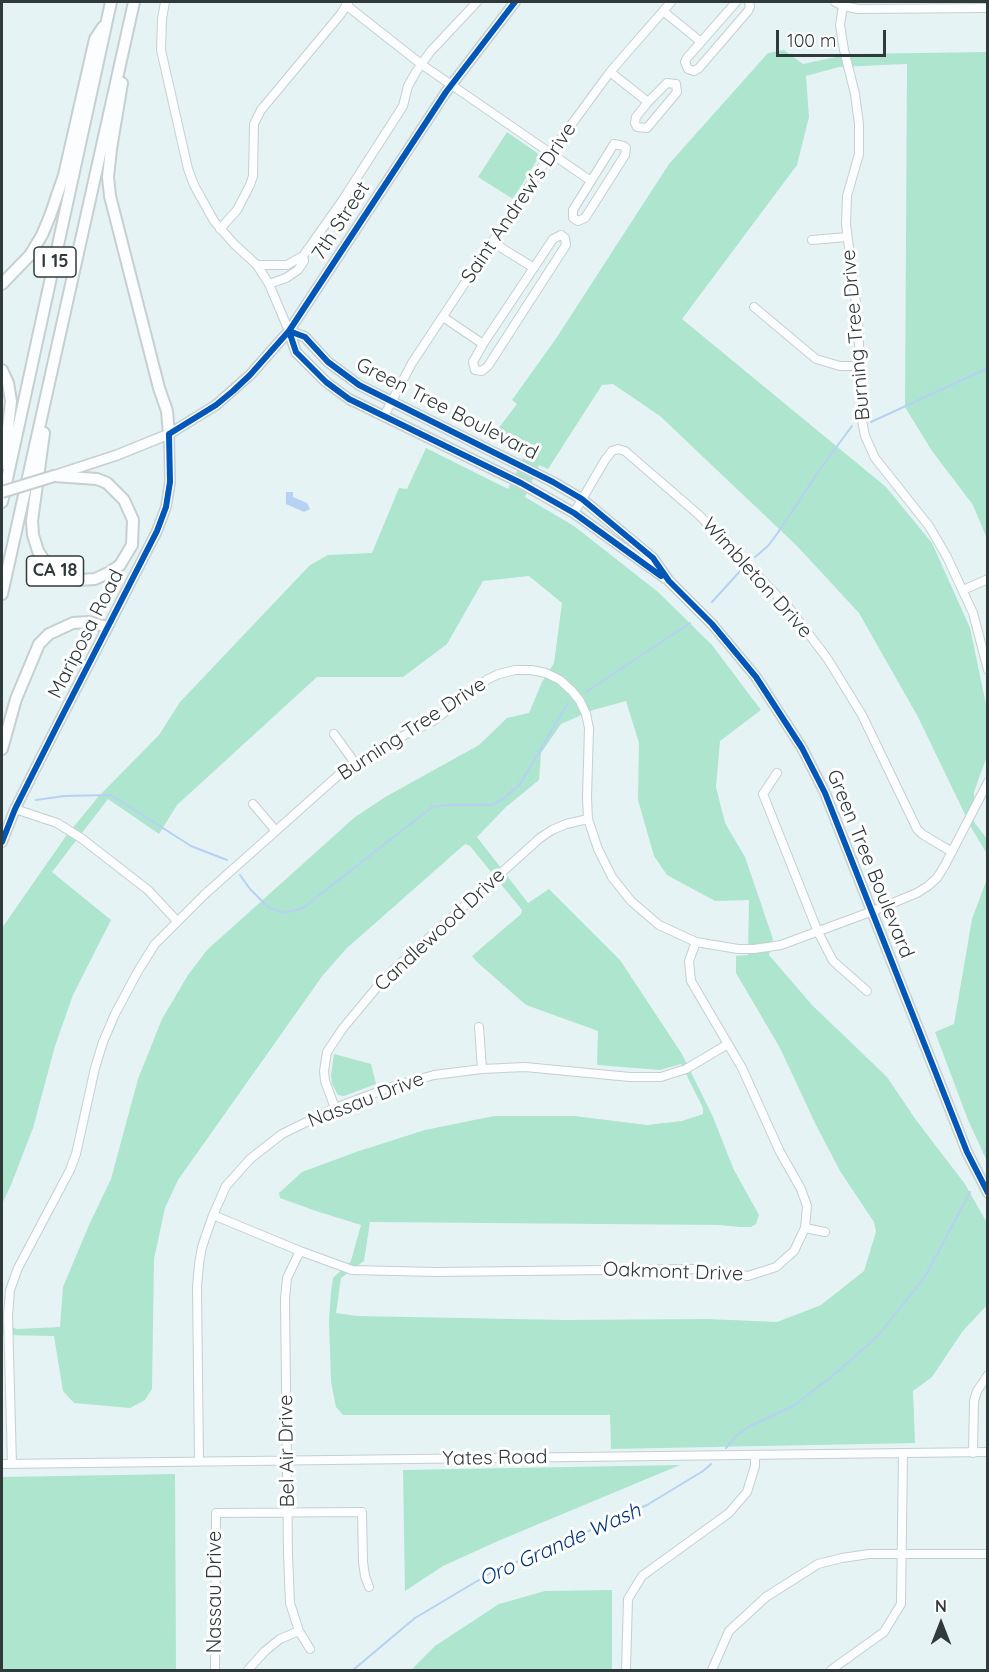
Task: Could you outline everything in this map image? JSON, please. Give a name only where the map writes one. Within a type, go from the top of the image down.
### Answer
[{"type":"highway","name":"I 15","points":[[2,502],[111,2]]},
{"type":"highway","name":"I 15","points":[[2,594],[134,2]]},
{"type":"highway","points":[[2,284],[30,255],[46,226],[64,174],[95,39],[106,22]]},
{"type":"highway","points":[[128,29],[120,103],[108,177],[110,196],[159,388],[167,411],[170,434]]},
{"type":"highway","name":"CA 18","points":[[54,360],[32,521],[33,535],[38,551],[45,562],[55,572],[67,578],[95,579],[110,572],[120,565],[132,545],[134,520],[124,500],[107,483],[97,479],[54,476]]},
{"type":"highway","points":[[2,370],[8,383],[11,401],[2,481]]},
{"type":"highway","points":[[2,492],[54,476]]},
{"type":"highway","points":[[2,749],[16,699],[39,644],[49,634],[72,623],[89,622],[107,627]]},
{"type":"main road","name":"7th Street","points":[[54,476],[170,434],[216,405],[250,375],[288,332],[451,85],[515,2]]},
{"type":"main road","name":"Green Tree Boulevard","points":[[288,332],[305,337],[328,362],[345,375],[582,499],[653,558],[669,580],[712,624],[756,677],[781,712],[825,793],[967,1152],[987,1193]]},
{"type":"main road","name":"Green Tree Boulevard","points":[[288,332],[296,352],[326,382],[348,399],[521,483],[574,513],[669,580]]},
{"type":"main road","name":"Mariposa Road","points":[[2,842],[15,809],[153,540],[166,507],[170,482],[170,434]]},
{"type":"street","points":[[165,2],[161,50],[188,169],[201,201],[220,229],[257,265],[269,284],[288,332]]},
{"type":"street","points":[[257,265],[287,265],[303,256],[342,201],[403,106],[408,86],[421,64],[477,2]]},
{"type":"street","name":"Saint Andrew's Drive","points":[[384,416],[412,363],[550,154],[610,72],[671,2]]},
{"type":"street","points":[[736,2],[686,60],[686,67],[690,70],[699,68],[748,11],[749,2]]},
{"type":"street","points":[[220,229],[237,210],[250,185],[253,176],[254,124],[261,110],[347,3],[421,64],[591,181]]},
{"type":"street","points":[[839,4],[878,9],[987,8]]},
{"type":"street","name":"Burning Tree Drive","points":[[839,4],[844,50],[860,124],[859,154],[846,208],[847,237],[858,319],[862,420],[875,458],[939,541],[963,590],[979,630],[987,670]]},
{"type":"street","points":[[663,11],[701,42]]},
{"type":"street","points":[[610,72],[648,102]]},
{"type":"street","points":[[667,83],[673,83],[677,87],[677,92],[649,126],[640,128],[636,126],[634,120],[648,102],[667,83]]},
{"type":"street","points":[[621,144],[626,148],[625,155],[585,218],[578,221],[573,218],[572,213],[591,181],[613,146],[621,144]]},
{"type":"street","points":[[561,235],[565,238],[566,245],[488,366],[482,371],[475,370],[473,362],[483,344],[553,239],[561,235]]},
{"type":"street","points":[[812,240],[847,237]]},
{"type":"street","points":[[492,242],[534,268]]},
{"type":"street","points":[[269,284],[286,278],[298,270],[304,261],[303,256]]},
{"type":"street","points":[[754,307],[816,359],[840,366],[860,366]]},
{"type":"street","points":[[443,317],[483,344]]},
{"type":"street","name":"Wimbleton Drive","points":[[574,513],[605,460],[612,451],[618,449],[625,451],[699,515],[795,616],[826,658],[862,715],[917,829],[952,852]]},
{"type":"street","points":[[963,590],[987,579]]},
{"type":"street","name":"Burning Tree Drive","points":[[12,1464],[5,1375],[13,1278],[70,1170],[76,1154],[95,1068],[115,1014],[155,944],[177,921],[342,772],[381,747],[433,721],[488,679],[499,674],[514,669],[539,671],[560,680],[580,701],[586,714],[589,728],[588,819],[604,864],[612,877],[631,901],[659,925],[696,942],[719,947],[754,950],[781,945],[818,932],[873,911],[928,886],[937,878],[952,852],[987,782]]},
{"type":"street","points":[[334,734],[355,763]]},
{"type":"street","points":[[777,773],[763,794],[818,932],[833,961],[867,991]]},
{"type":"street","points":[[253,804],[276,831]]},
{"type":"street","points":[[15,809],[57,823],[81,838],[148,890],[177,921]]},
{"type":"street","name":"Candlewood Drive","points":[[335,1108],[325,1081],[327,1052],[343,1028],[378,986],[540,838],[566,824],[588,819]]},
{"type":"street","points":[[696,942],[689,961],[691,981],[728,1044],[780,1152],[801,1189],[807,1206],[805,1228],[825,1232]]},
{"type":"street","points":[[479,1027],[482,1069]]},
{"type":"street","name":"Nassau Drive","points":[[199,1462],[197,1287],[202,1247],[226,1186],[250,1159],[282,1134],[335,1108],[391,1087],[434,1075],[525,1067],[630,1077],[662,1077],[686,1069],[728,1044]]},
{"type":"street","name":"Oakmont Drive","points":[[213,1215],[352,1270],[436,1272],[692,1269],[748,1276],[776,1267],[794,1251],[805,1228]]},
{"type":"street","name":"Bel Air Drive","points":[[300,1251],[288,1278],[285,1299],[290,1604],[299,1631],[310,1649]]},
{"type":"street","points":[[973,1453],[974,1401],[987,1375]]},
{"type":"street","name":"Yates Road","points":[[2,1464],[987,1452]]},
{"type":"street","points":[[831,1671],[884,1632],[902,1604],[903,1454]]},
{"type":"street","points":[[626,1671],[628,1599],[642,1576],[729,1513],[747,1492],[755,1466],[755,1455]]},
{"type":"street","points":[[288,1512],[362,1512],[363,1562],[369,1587]]},
{"type":"street","name":"Nassau Drive","points":[[215,1671],[216,1513],[288,1512]]},
{"type":"street","points":[[712,1671],[729,1631],[766,1597],[818,1564],[869,1554],[987,1554]]},
{"type":"street","points":[[248,1671],[280,1638],[299,1631]]},
{"type":"green space","points":[[784,50],[803,64],[850,54],[987,52],[987,539],[973,505],[932,451],[905,407],[907,64],[839,67],[806,76],[809,117],[797,165],[682,319],[886,487],[932,543],[970,628],[987,709],[987,756],[974,792],[974,822],[987,839],[987,854],[972,829],[918,717],[859,613],[797,546],[660,416],[613,384],[602,385],[548,469],[539,465],[525,497],[574,526],[658,592],[712,645],[761,710],[720,741],[716,787],[725,823],[745,857],[773,939],[769,955],[812,1005],[887,1077],[916,1120],[965,1184],[987,1223],[987,1305],[962,1332],[932,1377],[913,1391],[915,1443],[611,1449],[610,1415],[343,1415],[336,1407],[331,1382],[329,1321],[331,1291],[333,1278],[351,1261],[361,1225],[280,1198],[279,1193],[302,1172],[425,1130],[494,1116],[574,1116],[647,1125],[682,1121],[703,1114],[703,1108],[681,1064],[660,1070],[597,1065],[598,1031],[526,1005],[477,962],[472,956],[521,914],[522,910],[470,846],[465,844],[347,948],[323,975],[178,1180],[165,1208],[154,1259],[152,1389],[145,1400],[130,1408],[74,1403],[63,1391],[54,1336],[2,1335],[2,1324],[17,1329],[60,1327],[63,1287],[111,1179],[138,1079],[162,1019],[188,975],[207,950],[355,817],[387,796],[479,745],[507,718],[529,713],[542,682],[554,663],[562,603],[529,576],[483,581],[447,644],[403,677],[317,677],[177,805],[159,834],[108,799],[52,872],[111,920],[73,995],[55,1046],[33,1128],[2,1204],[2,928],[66,836],[99,796],[159,735],[180,702],[310,565],[328,555],[372,553],[399,488],[407,489],[426,448],[508,489],[525,455],[491,438],[517,404],[512,400],[555,340],[669,164],[768,53]],"holes":[[[626,701],[639,743],[638,800],[654,856],[667,875],[715,901],[749,900],[748,955],[736,956],[736,973],[780,1048],[840,1171],[874,1222],[876,1232],[864,1271],[821,1305],[777,1322],[707,1319],[566,1320],[357,1316],[336,1313],[341,1278],[364,1261],[370,1222],[740,1227],[751,1227],[756,1224],[759,1215],[734,1170],[713,1117],[682,1054],[620,960],[549,889],[528,903],[477,837],[506,807],[539,780],[541,753],[561,724],[593,710]]]},
{"type":"green space","points":[[507,132],[540,155],[513,199],[478,177]]},
{"type":"green space","points":[[987,879],[988,1161],[968,1120],[935,1032],[954,1024],[972,919]]},
{"type":"green space","points":[[334,1054],[371,1064],[376,1084],[344,1096],[338,1095],[332,1084],[331,1075]]},
{"type":"green space","points":[[680,1465],[443,1566],[405,1591],[403,1470]]},
{"type":"green space","points":[[175,1474],[176,1670],[2,1670],[2,1477]]},
{"type":"green space","points":[[612,1590],[612,1670],[411,1670],[435,1646],[499,1604],[545,1591]]},
{"type":"water","points":[[286,492],[293,492],[293,497],[307,503],[310,509],[304,512],[286,504]]},
{"type":"waterway","points":[[871,422],[988,368]]},
{"type":"waterway","points":[[755,557],[777,534],[852,426]]},
{"type":"waterway","points":[[712,602],[741,570]]},
{"type":"waterway","points":[[586,692],[690,623]]},
{"type":"waterway","points":[[240,875],[268,907],[284,913],[303,908],[432,807],[492,805],[503,799],[520,784],[568,703]]},
{"type":"waterway","points":[[36,800],[64,796],[111,795],[191,846],[227,860]]},
{"type":"waterway","name":"Oro Grande Wash","points":[[984,1153],[988,1145]]},
{"type":"waterway","name":"Oro Grande Wash","points":[[726,1448],[737,1435],[748,1427],[793,1406],[830,1378],[878,1336],[926,1275],[970,1192]]},
{"type":"waterway","name":"Oro Grande Wash","points":[[353,1670],[415,1618],[494,1571],[647,1505],[711,1464]]},
{"type":"cycle path","points":[[2,842],[15,809],[157,531],[166,507],[170,482],[169,434],[216,405],[233,391],[289,331],[446,92],[515,2]]},
{"type":"cycle path","points":[[289,331],[305,337],[328,362],[359,385],[553,482],[582,499],[653,558],[669,581],[712,624],[756,677],[802,748],[825,793],[967,1152],[988,1193]]},
{"type":"cycle path","points":[[289,331],[296,352],[326,382],[349,399],[521,483],[574,513],[661,576]]}]
